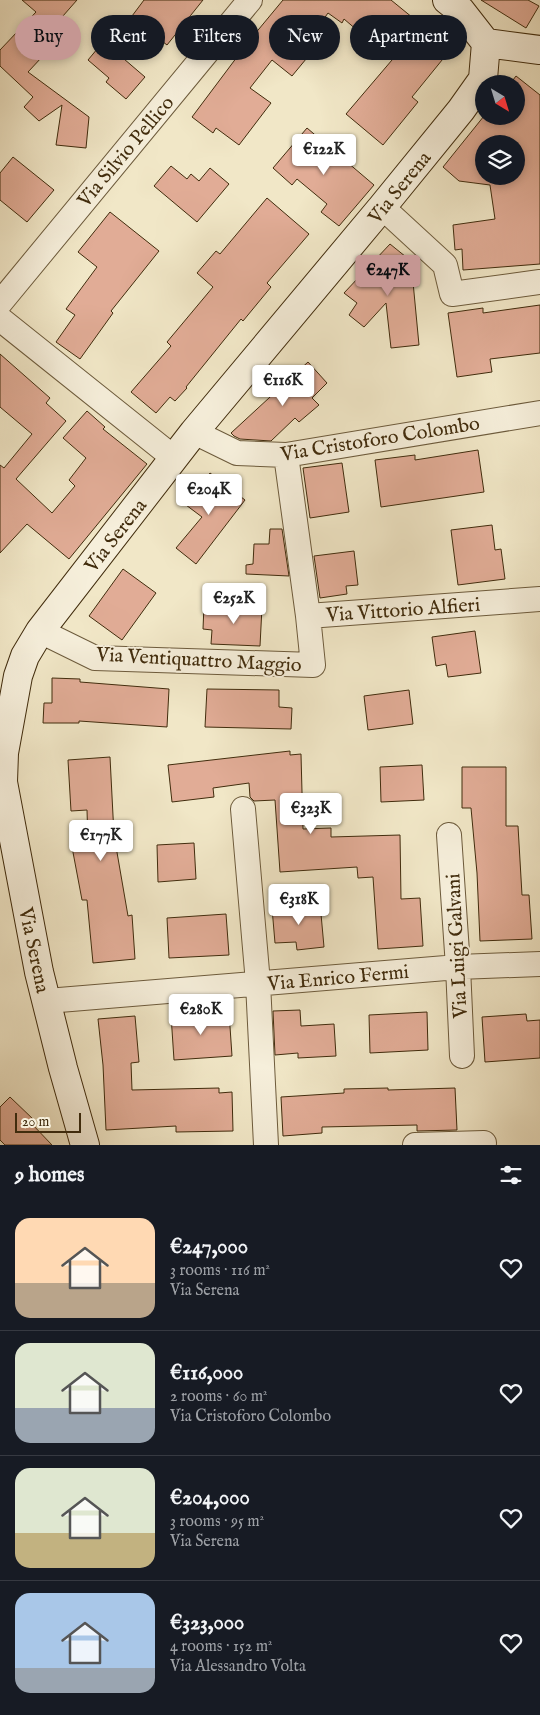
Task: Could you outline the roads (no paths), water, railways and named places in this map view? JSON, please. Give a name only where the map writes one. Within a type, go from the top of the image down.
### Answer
[{"type":"street","name":"Via Silvio Pellico","points":[[0,303],[250,0]]},
{"type":"street","points":[[447,0],[461,11],[486,43],[540,50]]},
{"type":"street","name":"Via Serena","points":[[85,1145],[46,1002],[29,925],[2,782],[2,751],[24,656],[40,631],[194,432],[461,110],[483,79],[486,43]]},
{"type":"street","points":[[382,207],[445,265],[452,294],[540,282]]},
{"type":"street","points":[[0,319],[174,458]]},
{"type":"street","name":"Via Cristoforo Colombo","points":[[194,432],[238,453],[286,455],[540,413]]},
{"type":"street","name":"Via Vittorio Alfieri","points":[[286,455],[308,616],[540,599]]},
{"type":"street","name":"Via Ventiquattro Maggio","points":[[40,631],[95,658],[313,666],[308,616]]},
{"type":"street","points":[[243,809],[258,983],[266,1145]]},
{"type":"street","name":"Via Luigi Galvani","points":[[449,835],[462,1056]]},
{"type":"street","name":"Via Enrico Fermi","points":[[46,1002],[458,967],[540,964]]},
{"type":"street","points":[[415,1145],[484,1144]]}]
